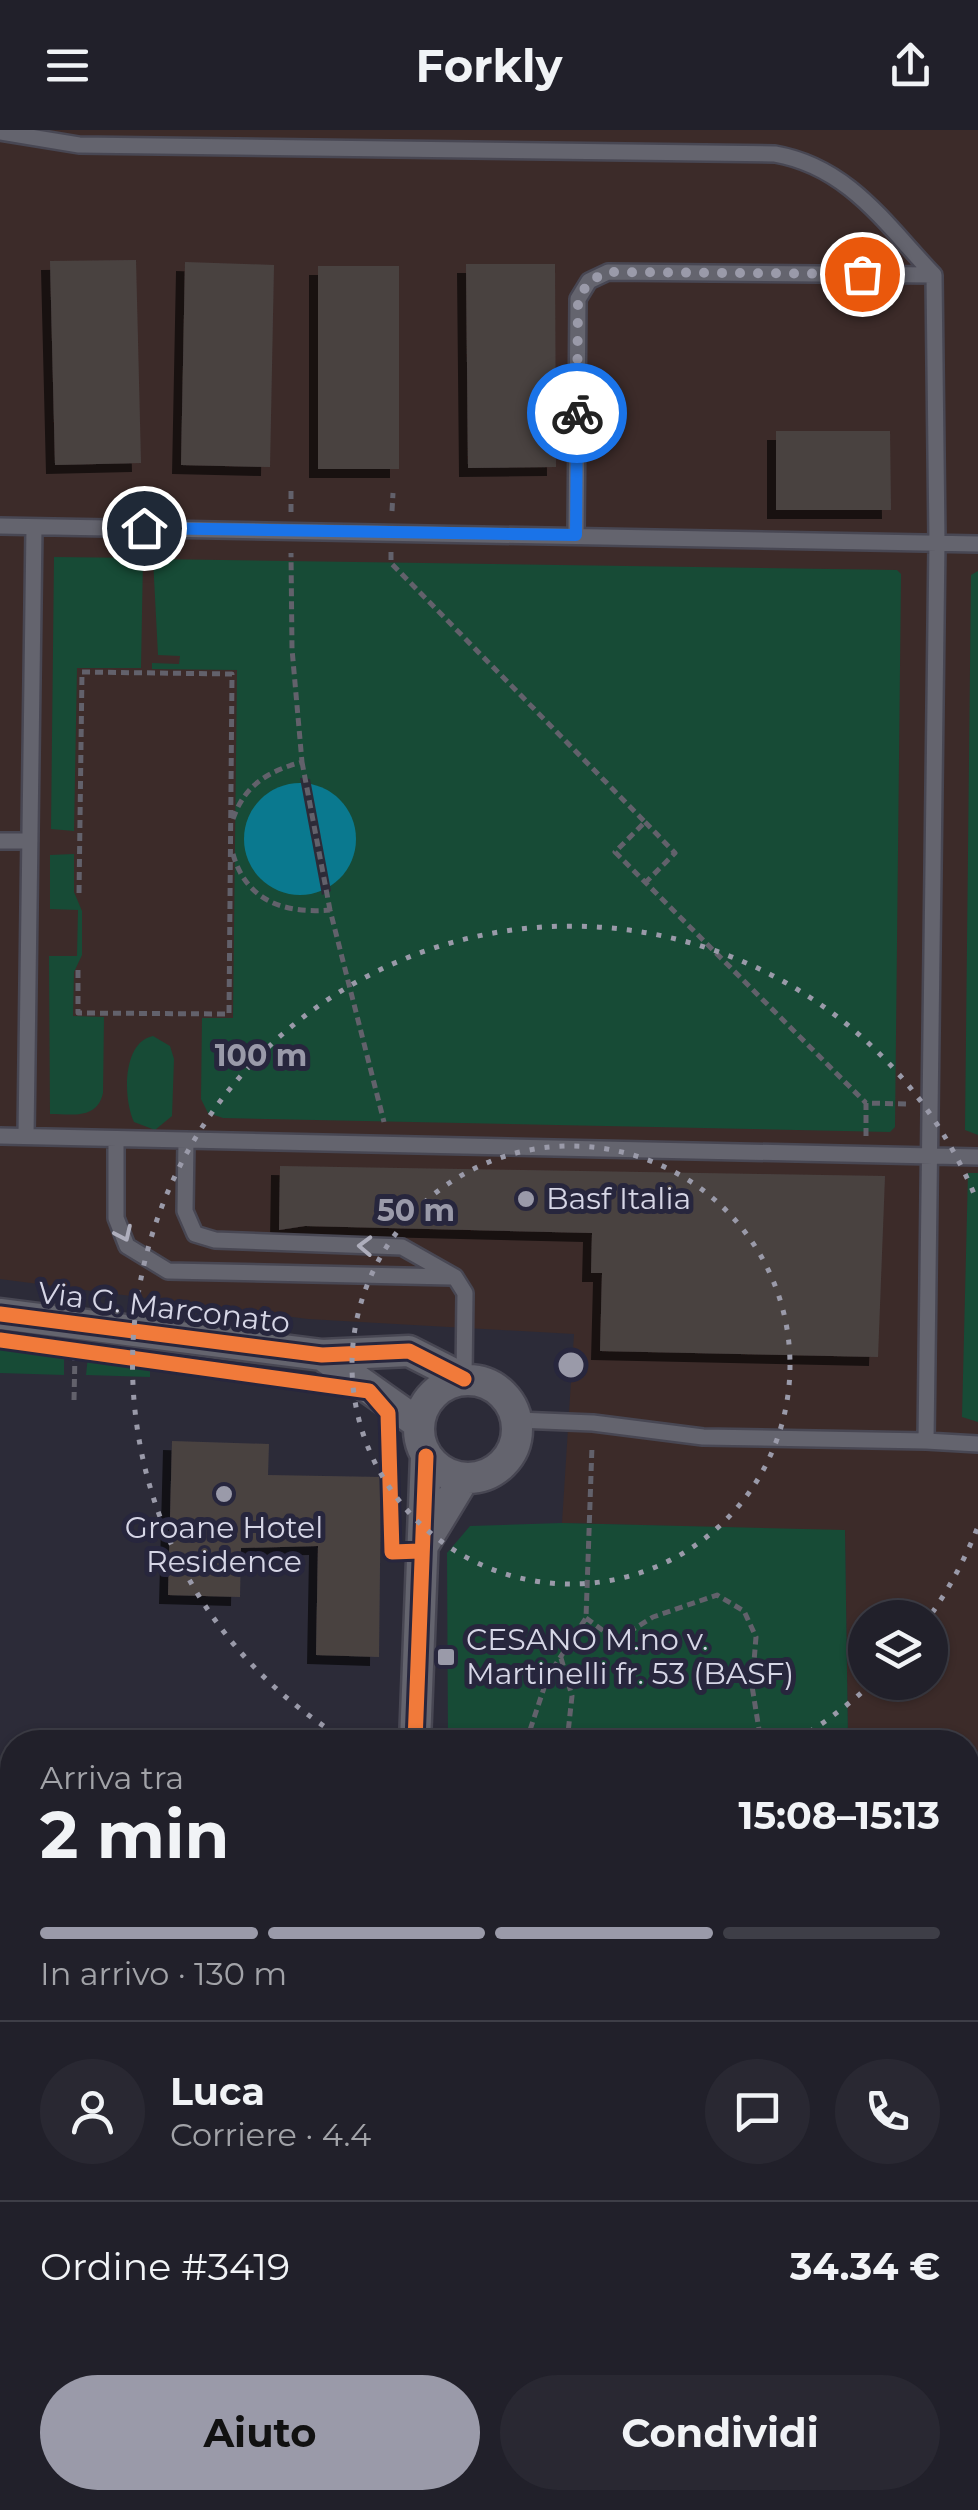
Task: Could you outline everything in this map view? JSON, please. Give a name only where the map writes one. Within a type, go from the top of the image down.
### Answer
[{"type":"street","name":"Via G. Marconato","points":[[0,1314],[322,1355],[409,1351],[464,1379]]},
{"type":"street","name":"Via G. Marconato","points":[[322,1355],[418,1423]]},
{"type":"street","points":[[416,1730],[426,1456],[418,1423],[433,1394],[464,1379],[481,1381],[499,1390],[517,1420],[517,1436],[509,1457],[497,1469],[464,1478],[438,1468],[426,1456]]},
{"type":"street","points":[[420,1551],[464,1478]]},
{"type":"lane","points":[[0,132],[79,145],[775,154],[815,165],[842,180],[867,200],[934,275],[937,542],[926,1441]]},
{"type":"lane","points":[[576,535],[578,300],[589,281],[608,272],[934,275]]},
{"type":"lane","points":[[0,526],[978,544]]},
{"type":"lane","points":[[26,1136],[34,527]]},
{"type":"lane","points":[[0,841],[30,842]]},
{"type":"lane","points":[[0,1136],[978,1157]]},
{"type":"lane","points":[[116,1139],[116,1218],[127,1246],[168,1271],[454,1277]]},
{"type":"lane","points":[[186,1140],[185,1212],[195,1234],[215,1240],[402,1247],[454,1277],[465,1294],[464,1379]]},
{"type":"lane","points":[[517,1420],[593,1423],[703,1437],[978,1444]]},
{"type":"path","points":[[291,490],[292,648],[302,762],[330,910],[388,1145]]},
{"type":"path","points":[[392,493],[391,563],[676,854],[645,883]]},
{"type":"path","points":[[78,970],[78,1013],[228,1014],[232,674],[82,672],[79,894]]},
{"type":"path","points":[[302,762],[274,770],[254,784],[234,815],[230,840],[236,864],[257,894],[290,910],[330,910]]},
{"type":"path","points":[[645,822],[615,852],[645,883],[866,1104],[923,1104]]},
{"type":"path","points":[[866,1104],[866,1155]]},
{"type":"path","points":[[56,1348],[94,1353]]},
{"type":"path","points":[[530,1730],[548,1676],[586,1618],[593,1423]]},
{"type":"path","points":[[586,1618],[616,1640],[653,1617],[716,1595],[744,1611],[756,1637],[752,1686],[759,1730]]},
{"type":"path","points":[[560,1658],[572,1696],[568,1730]]},
{"type":"shaded area","points":[[0,130],[978,130],[978,1730],[848,1730],[845,1531],[562,1523],[574,1334],[308,1319],[0,1279]]},
{"type":"green space","points":[[54,557],[143,558],[141,668],[77,668],[74,831],[51,829]]},
{"type":"green space","points":[[153,559],[897,570],[901,574],[895,1127],[890,1132],[223,1118],[208,1113],[201,1099],[202,1018],[233,1018],[237,670],[152,669],[152,663],[179,664],[180,656],[158,655]]},
{"type":"green space","points":[[978,571],[978,1135],[965,1130],[971,575]]},
{"type":"green space","points":[[74,854],[74,892],[82,911],[82,955],[74,972],[73,1016],[104,1017],[103,1093],[89,1112],[50,1114],[49,956],[77,956],[78,910],[50,909],[50,855]]},
{"type":"green space","points":[[153,1036],[170,1046],[174,1059],[172,1116],[155,1130],[134,1122],[127,1086],[135,1049]]},
{"type":"green space","points":[[968,1173],[978,1173],[978,1422],[962,1417]]},
{"type":"green space","points":[[0,1344],[64,1353],[64,1375],[0,1373]]},
{"type":"green space","points":[[88,1356],[150,1364],[150,1377],[86,1375]]},
{"type":"green space","points":[[562,1523],[845,1530],[848,1730],[448,1730],[447,1553],[470,1526]]},
{"type":"water","points":[[300,783],[321,788],[339,800],[351,818],[356,839],[351,860],[339,878],[321,890],[300,895],[279,890],[261,878],[249,860],[244,839],[249,818],[261,800],[279,788]]},
{"type":"pier","points":[[300,778],[310,779],[311,784],[331,891],[322,895]]},
{"type":"building","points":[[136,260],[141,463],[55,465],[50,261]]},
{"type":"building","points":[[185,262],[274,265],[270,467],[181,465]]},
{"type":"building","points":[[466,264],[555,264],[556,467],[468,468]]},
{"type":"building","points":[[318,266],[399,266],[399,469],[318,469]]},
{"type":"building","points":[[776,431],[890,431],[891,510],[776,510]]},
{"type":"building","points":[[280,1166],[885,1176],[878,1357],[600,1351],[602,1273],[591,1273],[592,1233],[305,1226],[279,1230]]},
{"type":"building","points":[[172,1441],[269,1444],[268,1475],[381,1477],[379,1657],[316,1655],[318,1546],[241,1548],[240,1597],[168,1595]]},
{"type":"cycle path","points":[[0,1314],[322,1355],[409,1351],[464,1379]]},
{"type":"cycle path","points":[[0,1340],[369,1391],[388,1413],[392,1552],[420,1551]]},
{"type":"cycle path","points":[[415,1730],[426,1456]]},
{"type":"way so far","points":[[577,413],[578,300],[589,281],[608,272],[862,274]]},
{"type":"place","name":"Basf Italia","points":[[526,1199]]},
{"type":"place","name":"Groane Hotel Residence","points":[[224,1494]]},
{"type":"place","name":"CESANO M.no v. Martinelli fr. 53 (BASF)","points":[[446,1657]]},
{"type":"route","points":[[144,528],[576,535],[577,413]]}]
